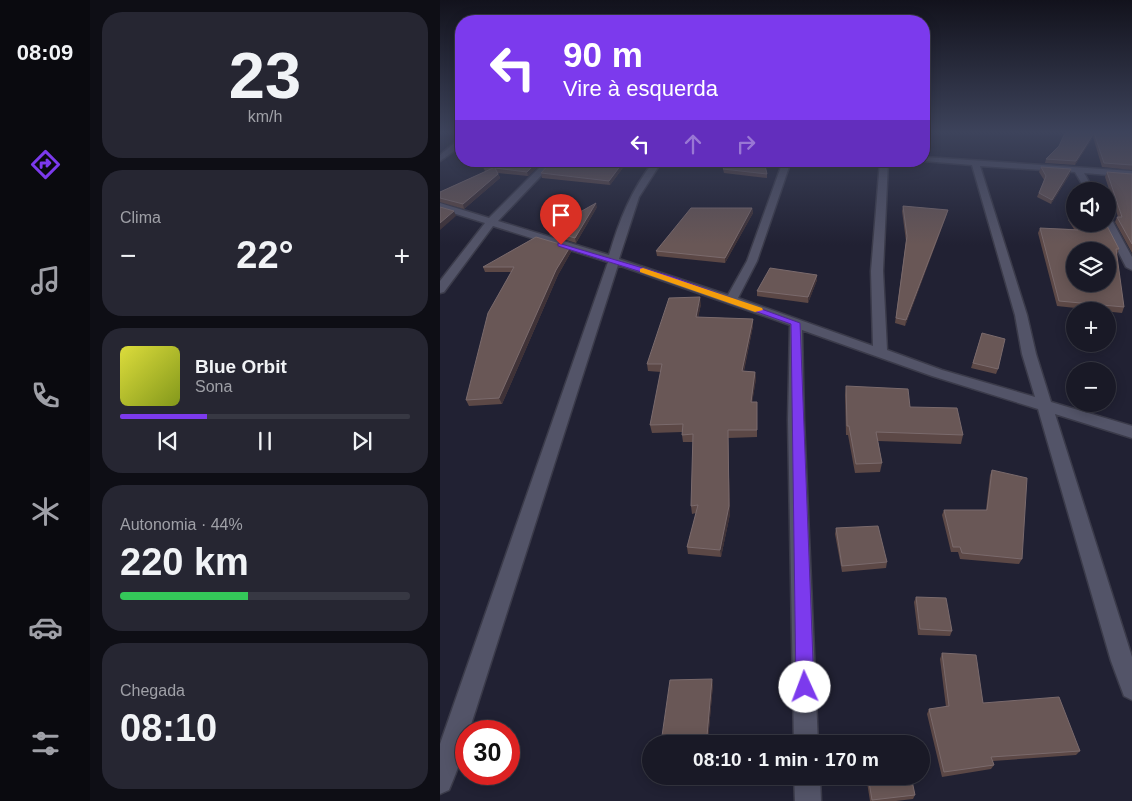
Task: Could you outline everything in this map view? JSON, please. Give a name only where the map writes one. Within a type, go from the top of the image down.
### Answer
[{"type":"street","points":[[440,289],[491,222],[542,170]]},
{"type":"street","points":[[440,781],[613,262],[627,212],[650,170]]},
{"type":"street","points":[[732,301],[752,261],[784,170]]},
{"type":"street","points":[[880,352],[877,270],[883,170]]},
{"type":"street","points":[[978,170],[1021,315],[1029,354],[1122,661],[1132,688]]},
{"type":"street","points":[[1078,170],[1085,182]]},
{"type":"street","points":[[1092,170],[1132,174]]},
{"type":"street","points":[[440,206],[667,278],[937,373],[1132,432]]},
{"type":"street","points":[[1113,232],[1132,267]]},
{"type":"street","points":[[796,323],[797,430],[806,735]]},
{"type":"street","points":[[808,785],[808,801]]},
{"type":"building","points":[[488,170],[496,170],[498,174],[463,204],[440,198],[440,192]]},
{"type":"building","points":[[543,170],[617,170],[609,181],[541,173]]},
{"type":"building","points":[[735,170],[766,170],[767,174]]},
{"type":"building","points":[[1043,170],[1070,170],[1052,200],[1039,193],[1046,176]]},
{"type":"building","points":[[1107,172],[1132,174],[1132,244],[1117,217],[1122,217],[1116,199],[1116,182],[1110,182]]},
{"type":"building","points":[[596,203],[575,238],[548,230]]},
{"type":"building","points":[[903,206],[948,210],[906,320],[896,318],[907,236]]},
{"type":"building","points":[[440,207],[454,211],[440,223]]},
{"type":"building","points":[[691,208],[752,208],[725,258],[656,251]]},
{"type":"building","points":[[1040,228],[1066,229],[1066,232],[1110,232],[1115,242],[1066,242],[1066,292],[1116,292],[1116,249],[1124,307],[1116,306],[1116,302],[1059,301]]},
{"type":"building","points":[[536,237],[570,247],[556,270],[499,398],[466,400],[488,313],[514,267],[483,267]]},
{"type":"building","points":[[770,268],[817,275],[808,297],[757,291]]},
{"type":"building","points":[[700,297],[696,317],[753,319],[742,371],[755,372],[751,402],[757,402],[757,430],[728,430],[729,506],[720,550],[687,547],[698,505],[691,506],[693,434],[682,435],[683,424],[650,425],[662,364],[647,364],[669,298]]},
{"type":"building","points":[[982,333],[1005,339],[998,369],[973,363]]},
{"type":"building","points":[[846,386],[908,389],[910,407],[957,408],[963,435],[876,432],[882,463],[856,464],[849,426],[847,426]]},
{"type":"building","points":[[992,470],[1027,478],[1022,559],[962,553],[960,547],[953,547],[944,510],[987,510]]},
{"type":"building","points":[[878,526],[887,562],[842,566],[836,528]]},
{"type":"building","points":[[916,597],[946,598],[952,631],[920,629]]},
{"type":"building","points":[[942,653],[976,655],[983,703],[1059,697],[1080,751],[991,757],[994,765],[944,772],[929,709],[949,706]]},
{"type":"building","points":[[712,679],[707,735],[662,735],[670,680]]},
{"type":"building","points":[[870,785],[913,785],[915,795],[872,800]]},
{"type":"slow traffic","points":[[643,270],[758,310]]},
{"type":"route","points":[[561,245],[667,278],[796,323],[796,420],[805,687]]}]
